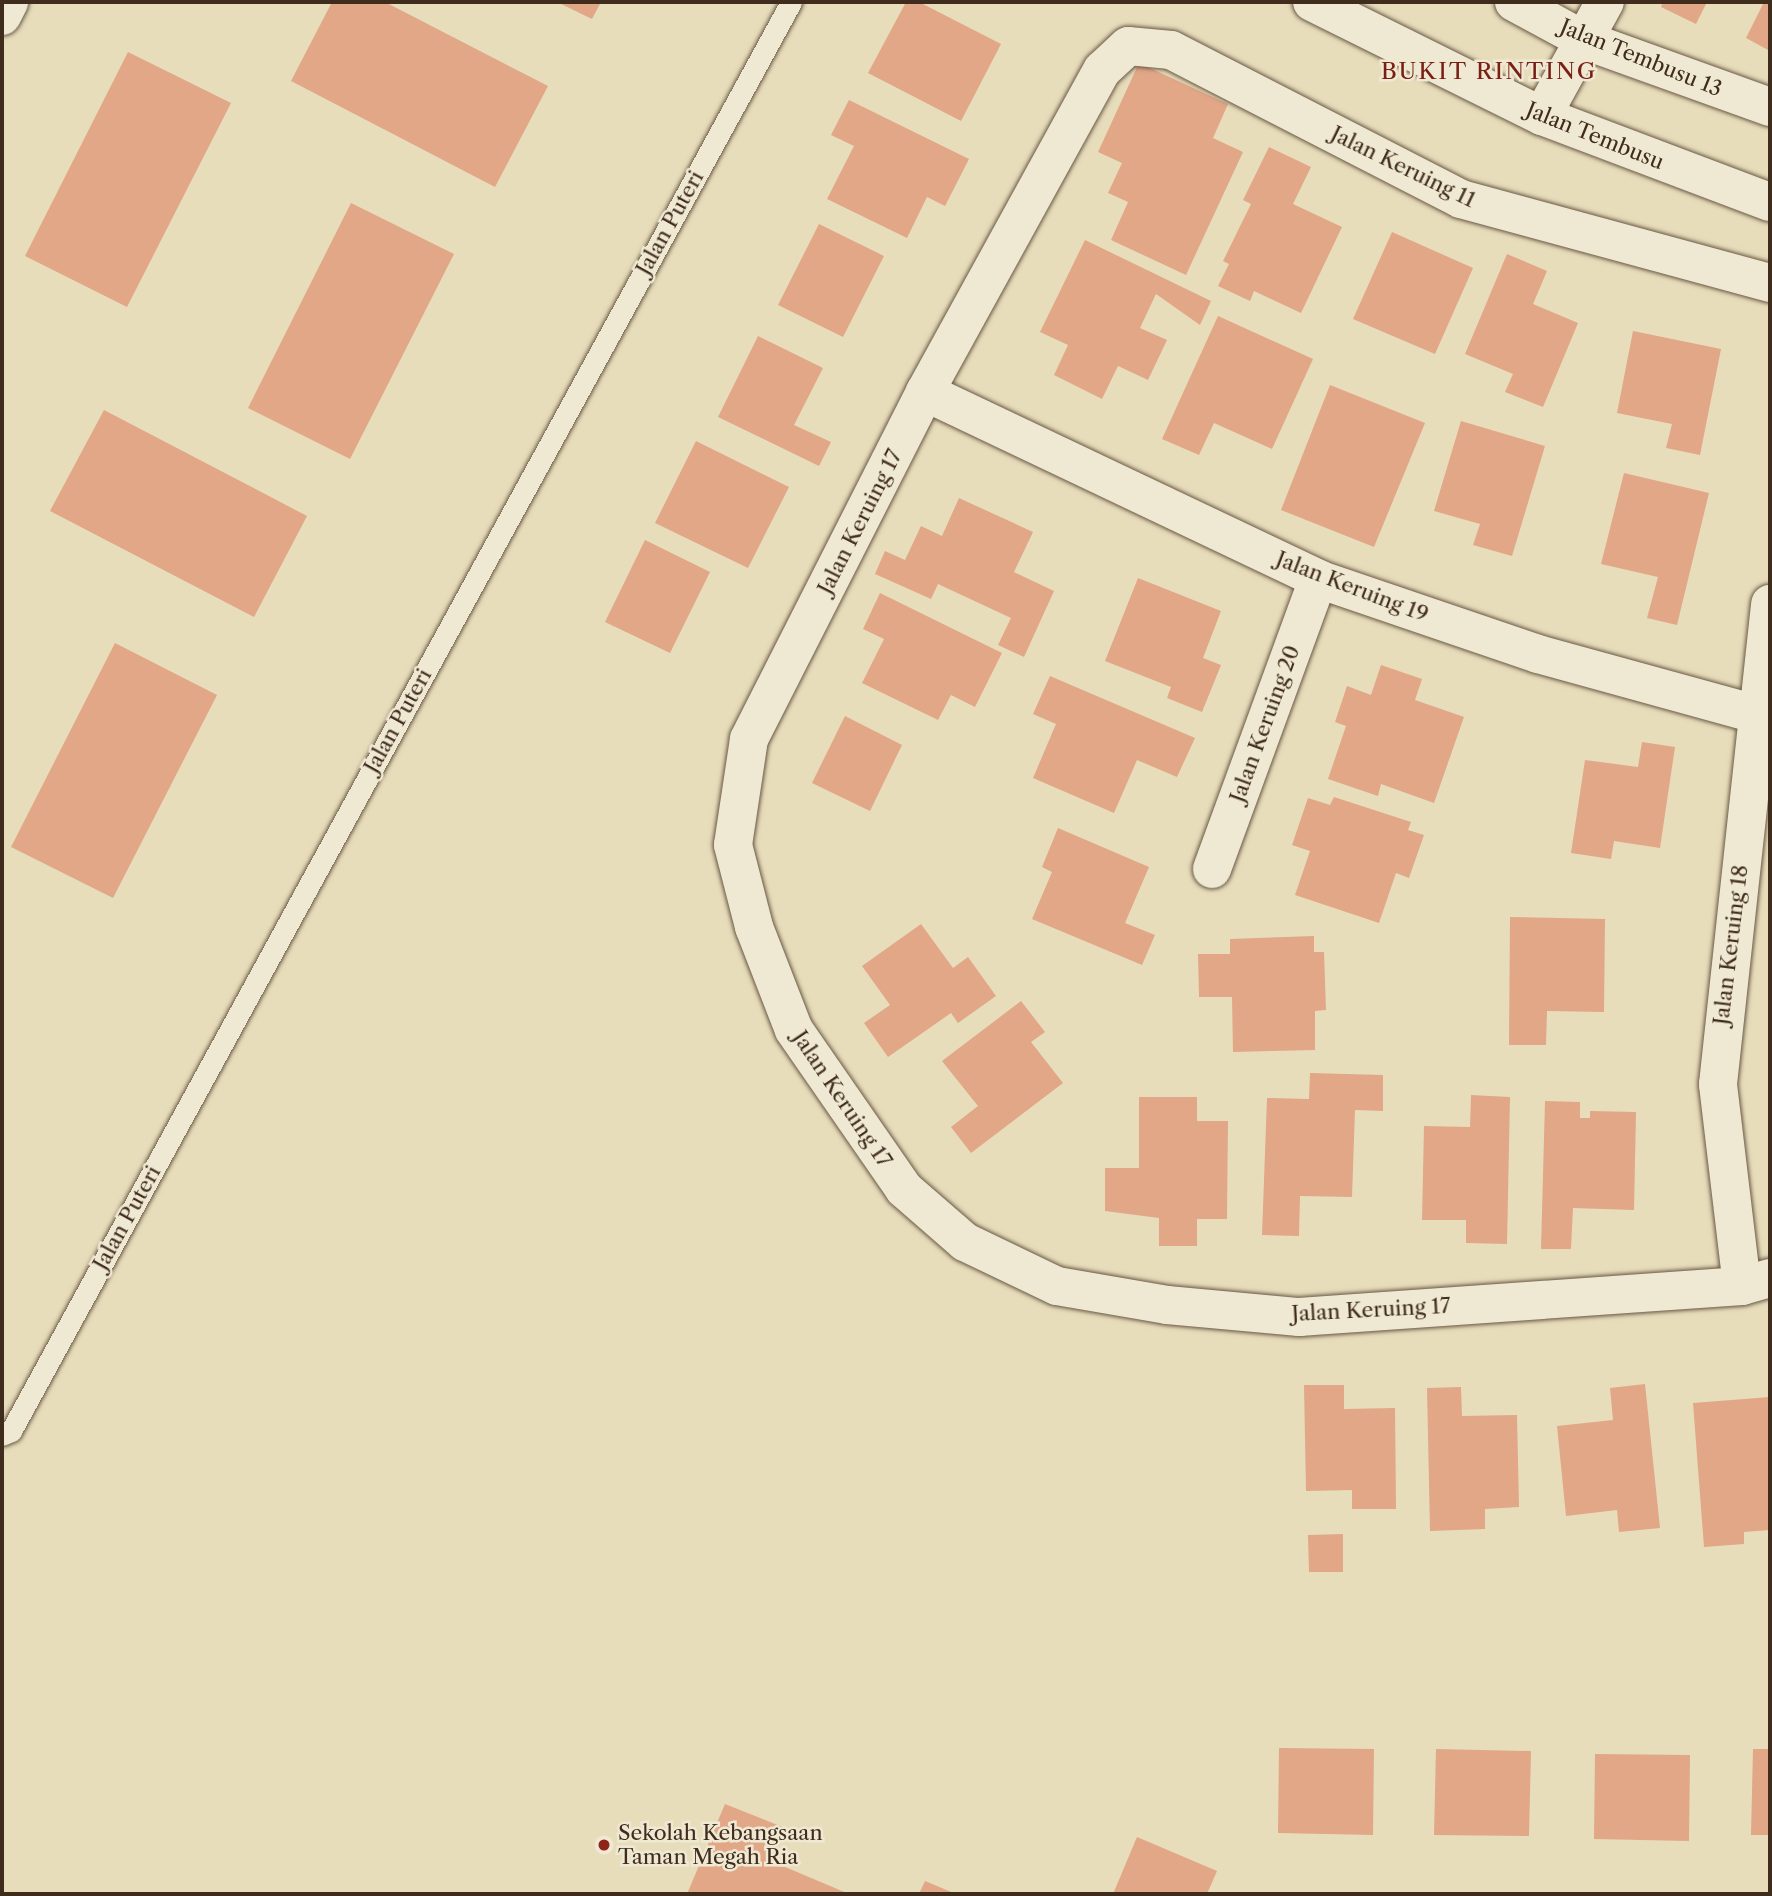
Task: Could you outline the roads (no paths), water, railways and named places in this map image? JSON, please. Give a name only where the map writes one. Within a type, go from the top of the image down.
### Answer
[{"type":"street","points":[[2,16],[9,2]]},
{"type":"street","name":"Jalan Tembusu","points":[[1312,2],[1542,116],[1770,202]]},
{"type":"street","name":"Jalan Tembusu 13","points":[[1514,2],[1584,40],[1770,107]]},
{"type":"street","points":[[1542,116],[1605,2]]},
{"type":"street","name":"Jalan Keruing 11","points":[[1128,46],[1171,50],[1461,199],[1770,284]]},
{"type":"street","name":"Jalan Keruing 17","points":[[1128,46],[1102,70],[925,392],[749,740],[733,845],[754,927],[794,1030],[904,1189],[965,1242],[1057,1286],[1167,1305],[1299,1317],[1756,1282]]},
{"type":"street","name":"Jalan Keruing 19","points":[[925,392],[1318,579],[1538,654],[1759,715]]},
{"type":"street","name":"Jalan Keruing 20","points":[[1212,869],[1318,579]]},
{"type":"street","name":"Jalan Keruing 18","points":[[1756,1282],[1718,1084],[1770,604]]},
{"type":"lane","name":"Jalan Puteri","points":[[2,1435],[11,1431],[791,2]]},
{"type":"place","name":"Sekolah Kebangsaan Taman Megah Ria","points":[[604,1845]]},
{"type":"district","name":"BUKIT RINTING","points":[[1489,71]]}]
